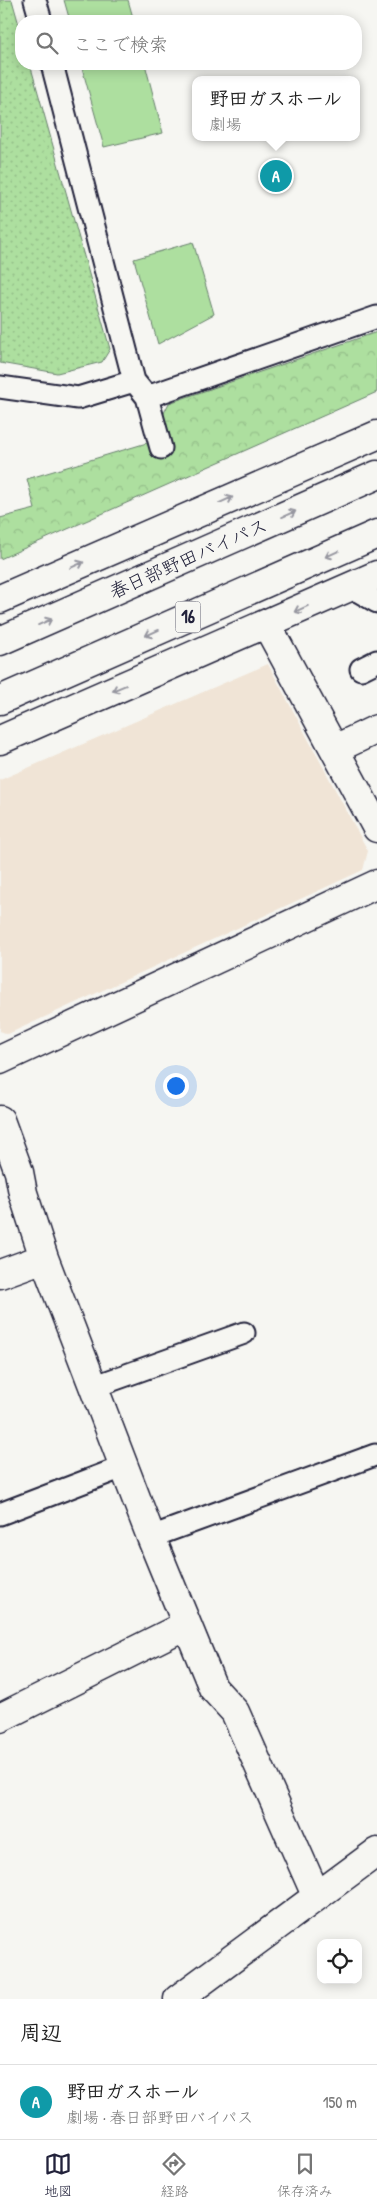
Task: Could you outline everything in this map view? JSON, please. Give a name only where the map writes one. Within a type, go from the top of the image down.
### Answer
[{"type":"main road","points":[[0,599],[377,435]]},
{"type":"main road","name":"春日部野田バイパス","points":[[0,641],[377,475]]},
{"type":"main road","name":"16","points":[[0,700],[377,534]]},
{"type":"main road","name":"16","points":[[0,740],[377,575]]},
{"type":"main road","points":[[267,624],[377,828]]},
{"type":"main road","points":[[335,749],[377,730]]},
{"type":"main road","points":[[0,1060],[377,884]]},
{"type":"main road","points":[[0,1120],[19,1172],[23,1193],[44,1258],[123,1467],[186,1625],[213,1688],[235,1712],[316,1895]]},
{"type":"main road","points":[[0,1274],[44,1258]]},
{"type":"main road","points":[[0,1718],[186,1625]]},
{"type":"main road","points":[[178,1999],[316,1895],[377,1852]]},
{"type":"lane","points":[[35,0],[39,15]]},
{"type":"lane","points":[[54,70],[140,389],[161,448]]},
{"type":"lane","points":[[0,387],[78,398],[140,389],[377,317]]},
{"type":"lane","points":[[351,587],[377,602]]},
{"type":"lane","points":[[93,1387],[244,1333]]},
{"type":"lane","points":[[150,1536],[375,1455]]},
{"type":"lane","points":[[0,1514],[123,1467]]},
{"type":"shaded area","points":[[268,664],[368,851],[363,870],[8,1034],[0,1031],[0,780]]},
{"type":"green space","points":[[0,0],[12,0],[16,15],[15,70],[32,70],[110,349],[102,362],[57,373],[0,363]]},
{"type":"green space","points":[[64,0],[128,0],[132,15],[68,15]]},
{"type":"green space","points":[[83,70],[147,70],[163,133],[104,147]]},
{"type":"green space","points":[[193,242],[214,314],[158,344],[134,259]]},
{"type":"green space","points":[[377,332],[377,392],[0,559],[0,518],[35,509],[27,479],[170,436],[163,415],[169,403]]},
{"type":"place","name":"野田ガスホール","points":[[276,176]]}]
